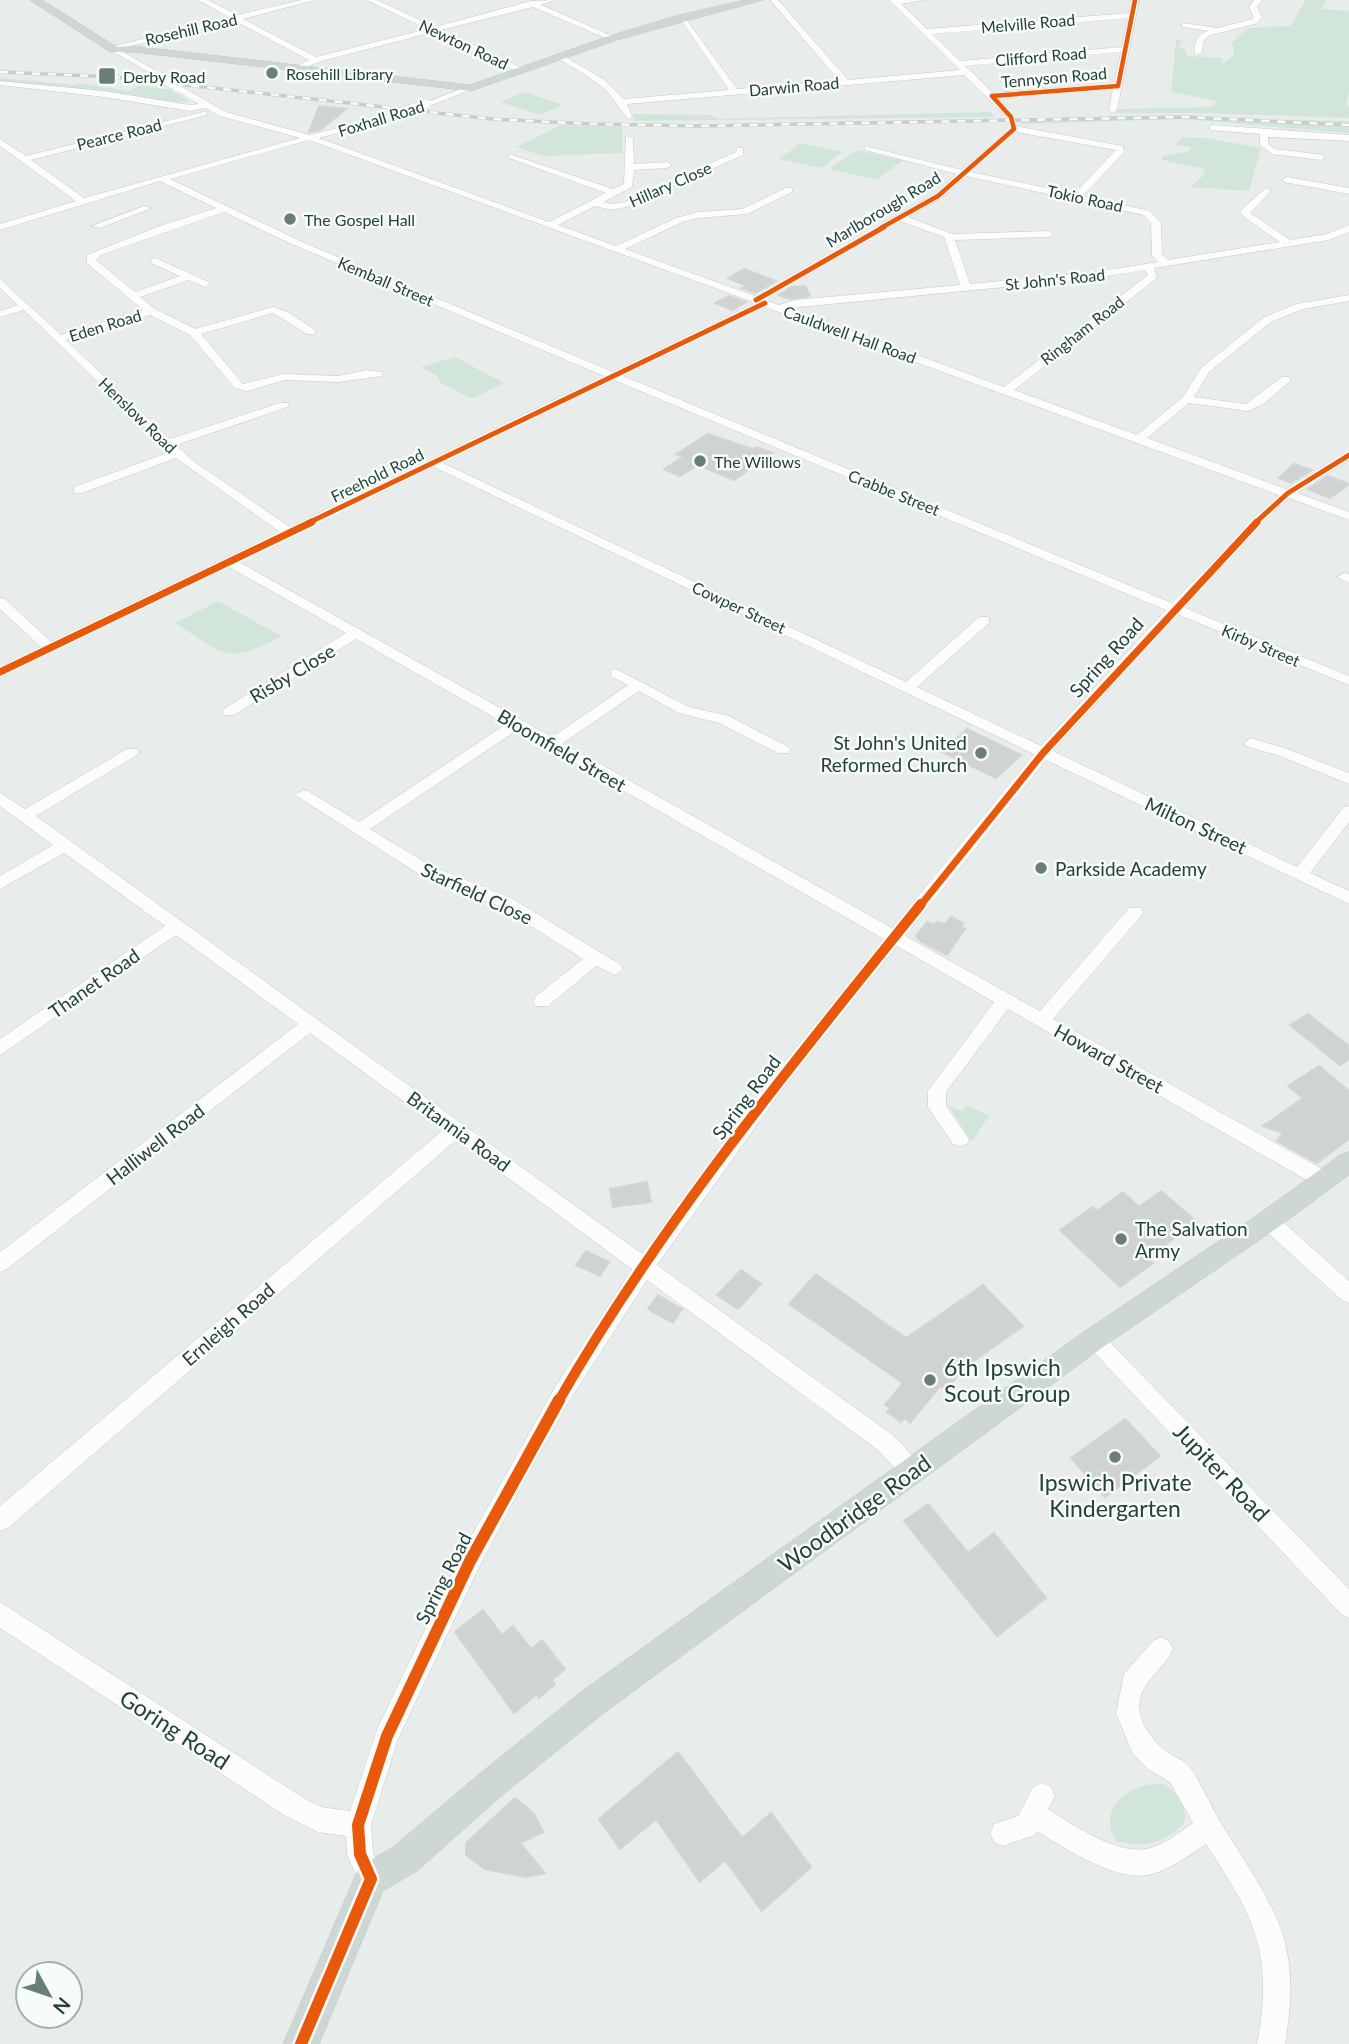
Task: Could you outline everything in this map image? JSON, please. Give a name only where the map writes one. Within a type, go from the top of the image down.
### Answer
[{"type":"main road","points":[[34,0],[113,49],[133,49],[471,88]]},
{"type":"main road","name":"Foxhall Road","points":[[471,88],[614,38],[683,17],[758,0]]},
{"type":"main road","name":"Woodbridge Road","points":[[371,1879],[405,1859],[489,1786],[593,1702],[1094,1339],[1268,1221],[1349,1162]]},
{"type":"main road","points":[[301,2044],[371,1879]]},
{"type":"street","points":[[202,0],[315,60]]},
{"type":"street","name":"Rosehill Road","points":[[113,49],[312,0]]},
{"type":"street","name":"Newton Road","points":[[371,0],[519,70]]},
{"type":"street","points":[[524,0],[614,38]]},
{"type":"street","points":[[300,68],[315,60],[551,0]]},
{"type":"street","points":[[774,0],[845,82]]},
{"type":"street","points":[[894,1],[920,0]]},
{"type":"street","points":[[1113,110],[1135,0]]},
{"type":"street","points":[[1198,53],[1194,41],[1205,34],[1253,23],[1258,17],[1253,7],[1258,0]]},
{"type":"street","points":[[894,1],[1005,110]]},
{"type":"street","name":"Melville Road","points":[[925,32],[1131,15]]},
{"type":"street","points":[[683,17],[734,91]]},
{"type":"street","points":[[1185,25],[1216,30]]},
{"type":"street","points":[[113,49],[210,108],[311,138]]},
{"type":"street","name":"Clifford Road","points":[[957,64],[1126,49]]},
{"type":"street","points":[[559,57],[609,88],[623,102],[628,116]]},
{"type":"street","name":"Darwin Road","points":[[623,102],[966,72]]},
{"type":"street","points":[[0,83],[210,108]]},
{"type":"street","name":"Tennyson Road","points":[[992,96],[1118,86]]},
{"type":"street","name":"Foxhall Road","points":[[0,227],[161,178],[393,115],[471,88]]},
{"type":"street","name":"Pearce Road","points":[[25,159],[210,108]]},
{"type":"street","points":[[247,121],[243,126],[254,133]]},
{"type":"street","name":"Marlborough Road","points":[[761,301],[940,194],[1014,126],[1120,148],[1078,196]]},
{"type":"street","points":[[1213,128],[1349,138]]},
{"type":"street","points":[[1276,133],[1264,135],[1264,145],[1272,151],[1321,157]]},
{"type":"street","name":"Cauldwell Hall Road","points":[[311,138],[1349,516]]},
{"type":"street","points":[[550,225],[631,183],[629,138]]},
{"type":"street","points":[[265,139],[278,146]]},
{"type":"street","points":[[0,142],[82,201]]},
{"type":"street","name":"Tokio Road","points":[[868,148],[964,173],[1139,210],[1153,217],[1157,230],[1157,255],[1168,265]]},
{"type":"street","name":"Hillary Close","points":[[596,203],[612,207],[627,204],[740,153],[740,150]]},
{"type":"street","points":[[512,156],[614,193]]},
{"type":"street","points":[[630,167],[671,165]]},
{"type":"street","name":"Kemball Street","points":[[161,178],[341,262],[615,377]]},
{"type":"street","points":[[1287,180],[1349,191]]},
{"type":"street","points":[[616,249],[685,218],[744,212],[789,190]]},
{"type":"street","points":[[1266,191],[1245,214],[1289,244]]},
{"type":"street","points":[[147,208],[145,222],[91,257],[91,261],[151,311],[194,333],[239,386],[247,388],[284,377],[338,379],[364,371],[378,374]]},
{"type":"street","points":[[97,226],[145,222],[223,209]]},
{"type":"street","points":[[900,218],[939,230],[949,237],[967,288]]},
{"type":"street","name":"St John's Road","points":[[779,308],[795,303],[1149,268],[1329,237],[1349,228]]},
{"type":"street","points":[[949,237],[1048,234]]},
{"type":"street","name":"St John's Road","points":[[1329,237],[1349,241]]},
{"type":"street","points":[[155,261],[205,284]]},
{"type":"street","name":"Ringham Road","points":[[1006,391],[1153,276],[1149,268]]},
{"type":"street","points":[[133,296],[191,276]]},
{"type":"street","name":"Henslow Road","points":[[0,282],[173,449],[214,483],[289,532]]},
{"type":"street","points":[[1139,439],[1187,399],[1205,370],[1273,317],[1300,306],[1349,298]]},
{"type":"street","name":"Freehold Road","points":[[0,672],[615,377],[761,301]]},
{"type":"street","points":[[0,314],[24,307]]},
{"type":"street","points":[[194,333],[272,310],[284,314],[311,332]]},
{"type":"street","name":"Eden Road","points":[[58,339],[151,311]]},
{"type":"street","name":"Crabbe Street","points":[[615,377],[1174,608]]},
{"type":"street","points":[[1187,399],[1248,408],[1286,379]]},
{"type":"street","points":[[78,490],[284,405]]},
{"type":"street","name":"Spring Road","points":[[371,1879],[360,1854],[358,1825],[387,1736],[470,1561],[561,1396],[644,1267],[775,1086],[1043,753],[1227,551],[1288,493],[1349,455]]},
{"type":"street","name":"Cowper Street","points":[[434,463],[1043,753]]},
{"type":"street","name":"Bloomfield Street","points":[[229,562],[895,937]]},
{"type":"street","points":[[0,602],[50,648]]},
{"type":"street","name":"Kirby Street","points":[[1174,608],[1349,681]]},
{"type":"street","points":[[909,687],[985,620]]},
{"type":"street","name":"Risby Close","points":[[229,712],[355,635]]},
{"type":"street","points":[[617,673],[684,710],[724,719],[783,750]]},
{"type":"street","points":[[552,744],[638,685]]},
{"type":"street","points":[[359,830],[516,724]]},
{"type":"street","points":[[1251,743],[1285,753],[1349,779]]},
{"type":"street","points":[[25,816],[132,752]]},
{"type":"street","name":"Milton Street","points":[[1043,753],[1349,898]]},
{"type":"street","name":"Starfield Close","points":[[303,795],[425,870],[514,907],[615,969]]},
{"type":"street","name":"Britannia Road","points":[[0,798],[886,1443],[912,1471]]},
{"type":"street","points":[[1300,874],[1349,811]]},
{"type":"street","points":[[0,883],[65,845]]},
{"type":"street","points":[[1042,1020],[1135,912]]},
{"type":"street","name":"Thanet Road","points":[[4,1039],[177,926]]},
{"type":"street","name":"Howard Street","points":[[895,937],[1324,1180]]},
{"type":"street","points":[[542,1001],[595,958]]},
{"type":"street","points":[[960,1139],[937,1107],[937,1091],[1005,1000]]},
{"type":"street","name":"Halliwell Road","points":[[0,1263],[310,1024]]},
{"type":"street","name":"Ernleigh Road","points":[[0,1520],[457,1129]]},
{"type":"street","points":[[1268,1221],[1349,1294]]},
{"type":"street","name":"Jupiter Road","points":[[1094,1339],[1349,1606]]},
{"type":"street","name":"Goring Road","points":[[0,1614],[307,1815],[358,1825]]},
{"type":"street","points":[[1161,1649],[1132,1682],[1128,1713],[1142,1745],[1157,1760],[1179,1773],[1254,1896],[1271,1932],[1277,1953],[1280,1986],[1279,2013],[1271,2044]]},
{"type":"street","points":[[1003,1833],[1026,1826],[1038,1806],[1078,1840],[1131,1862],[1147,1862],[1209,1826]]},
{"type":"green space","points":[[1306,0],[1325,0],[1322,9],[1349,11],[1349,91],[1346,106],[1349,107],[1349,118],[1115,113],[1114,111],[1120,109],[1210,107],[1218,101],[1171,92],[1176,40],[1186,41],[1180,42],[1179,48],[1185,49],[1187,56],[1223,58],[1222,65],[1234,55],[1232,43],[1248,28],[1290,26]]},
{"type":"green space","points":[[0,78],[76,85],[80,83],[129,91],[141,85],[171,90],[189,101],[160,103],[0,83]]},
{"type":"green space","points":[[525,92],[563,105],[540,115],[500,102]]},
{"type":"green space","points":[[991,112],[994,117],[634,121],[633,114],[712,115],[718,119]]},
{"type":"green space","points":[[1117,116],[1349,121],[1349,133],[1182,119],[1021,124],[1017,119]]},
{"type":"green space","points":[[561,125],[622,127],[623,153],[543,156],[516,147]]},
{"type":"green space","points":[[1182,137],[1206,138],[1261,148],[1249,191],[1190,187],[1204,175],[1205,169],[1162,160],[1162,156],[1190,151],[1191,147],[1175,145]]},
{"type":"green space","points":[[801,143],[843,152],[821,168],[779,159]]},
{"type":"green space","points":[[856,150],[903,160],[877,180],[829,169]]},
{"type":"green space","points":[[455,357],[504,383],[472,399],[441,383],[437,376],[421,367]]},
{"type":"green space","points":[[218,601],[281,636],[248,651],[226,653],[175,623]]},
{"type":"green space","points":[[948,1105],[962,1112],[967,1105],[989,1116],[972,1142]]},
{"type":"green space","points":[[1152,1784],[1164,1784],[1178,1797],[1185,1812],[1184,1824],[1167,1837],[1153,1843],[1117,1842],[1110,1821],[1116,1803],[1131,1791]]},
{"type":"building","points":[[319,106],[346,109],[320,130],[309,132]]},
{"type":"building","points":[[744,269],[776,281],[755,293],[742,288],[747,286],[728,278]]},
{"type":"building","points":[[805,286],[810,296],[789,299],[779,295],[791,287]]},
{"type":"building","points":[[729,296],[746,302],[733,310],[715,303]]},
{"type":"building","name":"The Willows","points":[[708,434],[773,453],[734,480],[698,465],[680,476],[664,469],[683,457],[676,454]]},
{"type":"building","points":[[1294,464],[1312,470],[1291,483],[1279,478]]},
{"type":"building","points":[[1328,476],[1349,484],[1330,498],[1308,489]]},
{"type":"building","name":"St John's United Reformed Church","points":[[967,729],[1021,755],[996,778],[942,752]]},
{"type":"building","points":[[951,917],[963,923],[961,927],[965,929],[947,955],[920,941],[916,936],[927,922],[934,925],[937,922],[945,924]]},
{"type":"building","points":[[1308,1014],[1349,1046],[1349,1059],[1340,1065],[1290,1025]]},
{"type":"building","points":[[1319,1066],[1349,1091],[1349,1139],[1317,1163],[1277,1141],[1283,1133],[1263,1126],[1303,1098],[1288,1086]]},
{"type":"building","points":[[647,1182],[651,1202],[613,1207],[610,1189]]},
{"type":"building","name":"The Salvation Army","points":[[1161,1191],[1197,1222],[1161,1248],[1164,1251],[1150,1261],[1153,1263],[1120,1287],[1060,1230],[1093,1207],[1097,1211],[1123,1192],[1139,1207]]},
{"type":"building","points":[[586,1251],[609,1262],[600,1276],[576,1265]]},
{"type":"building","points":[[741,1270],[761,1284],[738,1309],[717,1295]]},
{"type":"building","points":[[816,1274],[906,1338],[983,1285],[1023,1326],[964,1368],[946,1390],[940,1386],[910,1423],[905,1418],[901,1422],[887,1412],[890,1408],[885,1405],[903,1383],[789,1304]]},
{"type":"building","points":[[658,1295],[682,1309],[673,1323],[648,1309]]},
{"type":"building","name":"Ipswich Private Kindergarten","points":[[1125,1419],[1160,1456],[1105,1497],[1071,1458]]},
{"type":"building","points":[[928,1504],[968,1553],[994,1533],[1046,1598],[997,1636],[904,1521]]},
{"type":"building","points":[[483,1610],[502,1635],[513,1626],[531,1649],[542,1640],[565,1669],[552,1680],[555,1684],[539,1698],[537,1694],[514,1713],[455,1632]]},
{"type":"building","points":[[678,1752],[742,1838],[771,1813],[811,1867],[762,1911],[725,1860],[700,1882],[656,1819],[620,1849],[599,1819]]},
{"type":"building","points":[[515,1798],[534,1814],[543,1832],[520,1843],[545,1873],[526,1877],[485,1869],[466,1855],[466,1843]]},
{"type":"railway","points":[[0,72],[115,77],[492,119],[592,124],[701,126],[1185,117],[1349,125]]},
{"type":"cycle path","points":[[992,96],[1118,86],[1135,0]]},
{"type":"cycle path","points":[[756,300],[938,196],[1014,129],[1011,117],[992,96]]},
{"type":"cycle path","points":[[0,672],[765,303]]},
{"type":"cycle path","points":[[301,2044],[371,1879],[360,1854],[358,1825],[387,1736],[470,1561],[516,1474],[561,1396],[644,1267],[775,1086],[1043,753],[1264,514],[1288,493],[1349,455]]},
{"type":"place","name":"Rosehill Library","points":[[272,73]]},
{"type":"place","name":"Derby Road","points":[[107,76]]},
{"type":"place","name":"The Gospel Hall","points":[[290,219]]},
{"type":"place","name":"The Willows","points":[[700,461]]},
{"type":"place","name":"St John's United Reformed Church","points":[[981,753]]},
{"type":"place","name":"Parkside Academy","points":[[1041,868]]},
{"type":"place","name":"The Salvation Army","points":[[1121,1239]]},
{"type":"place","name":"6th Ipswich Scout Group","points":[[930,1380]]},
{"type":"place","name":"Ipswich Private Kindergarten","points":[[1115,1457]]}]
